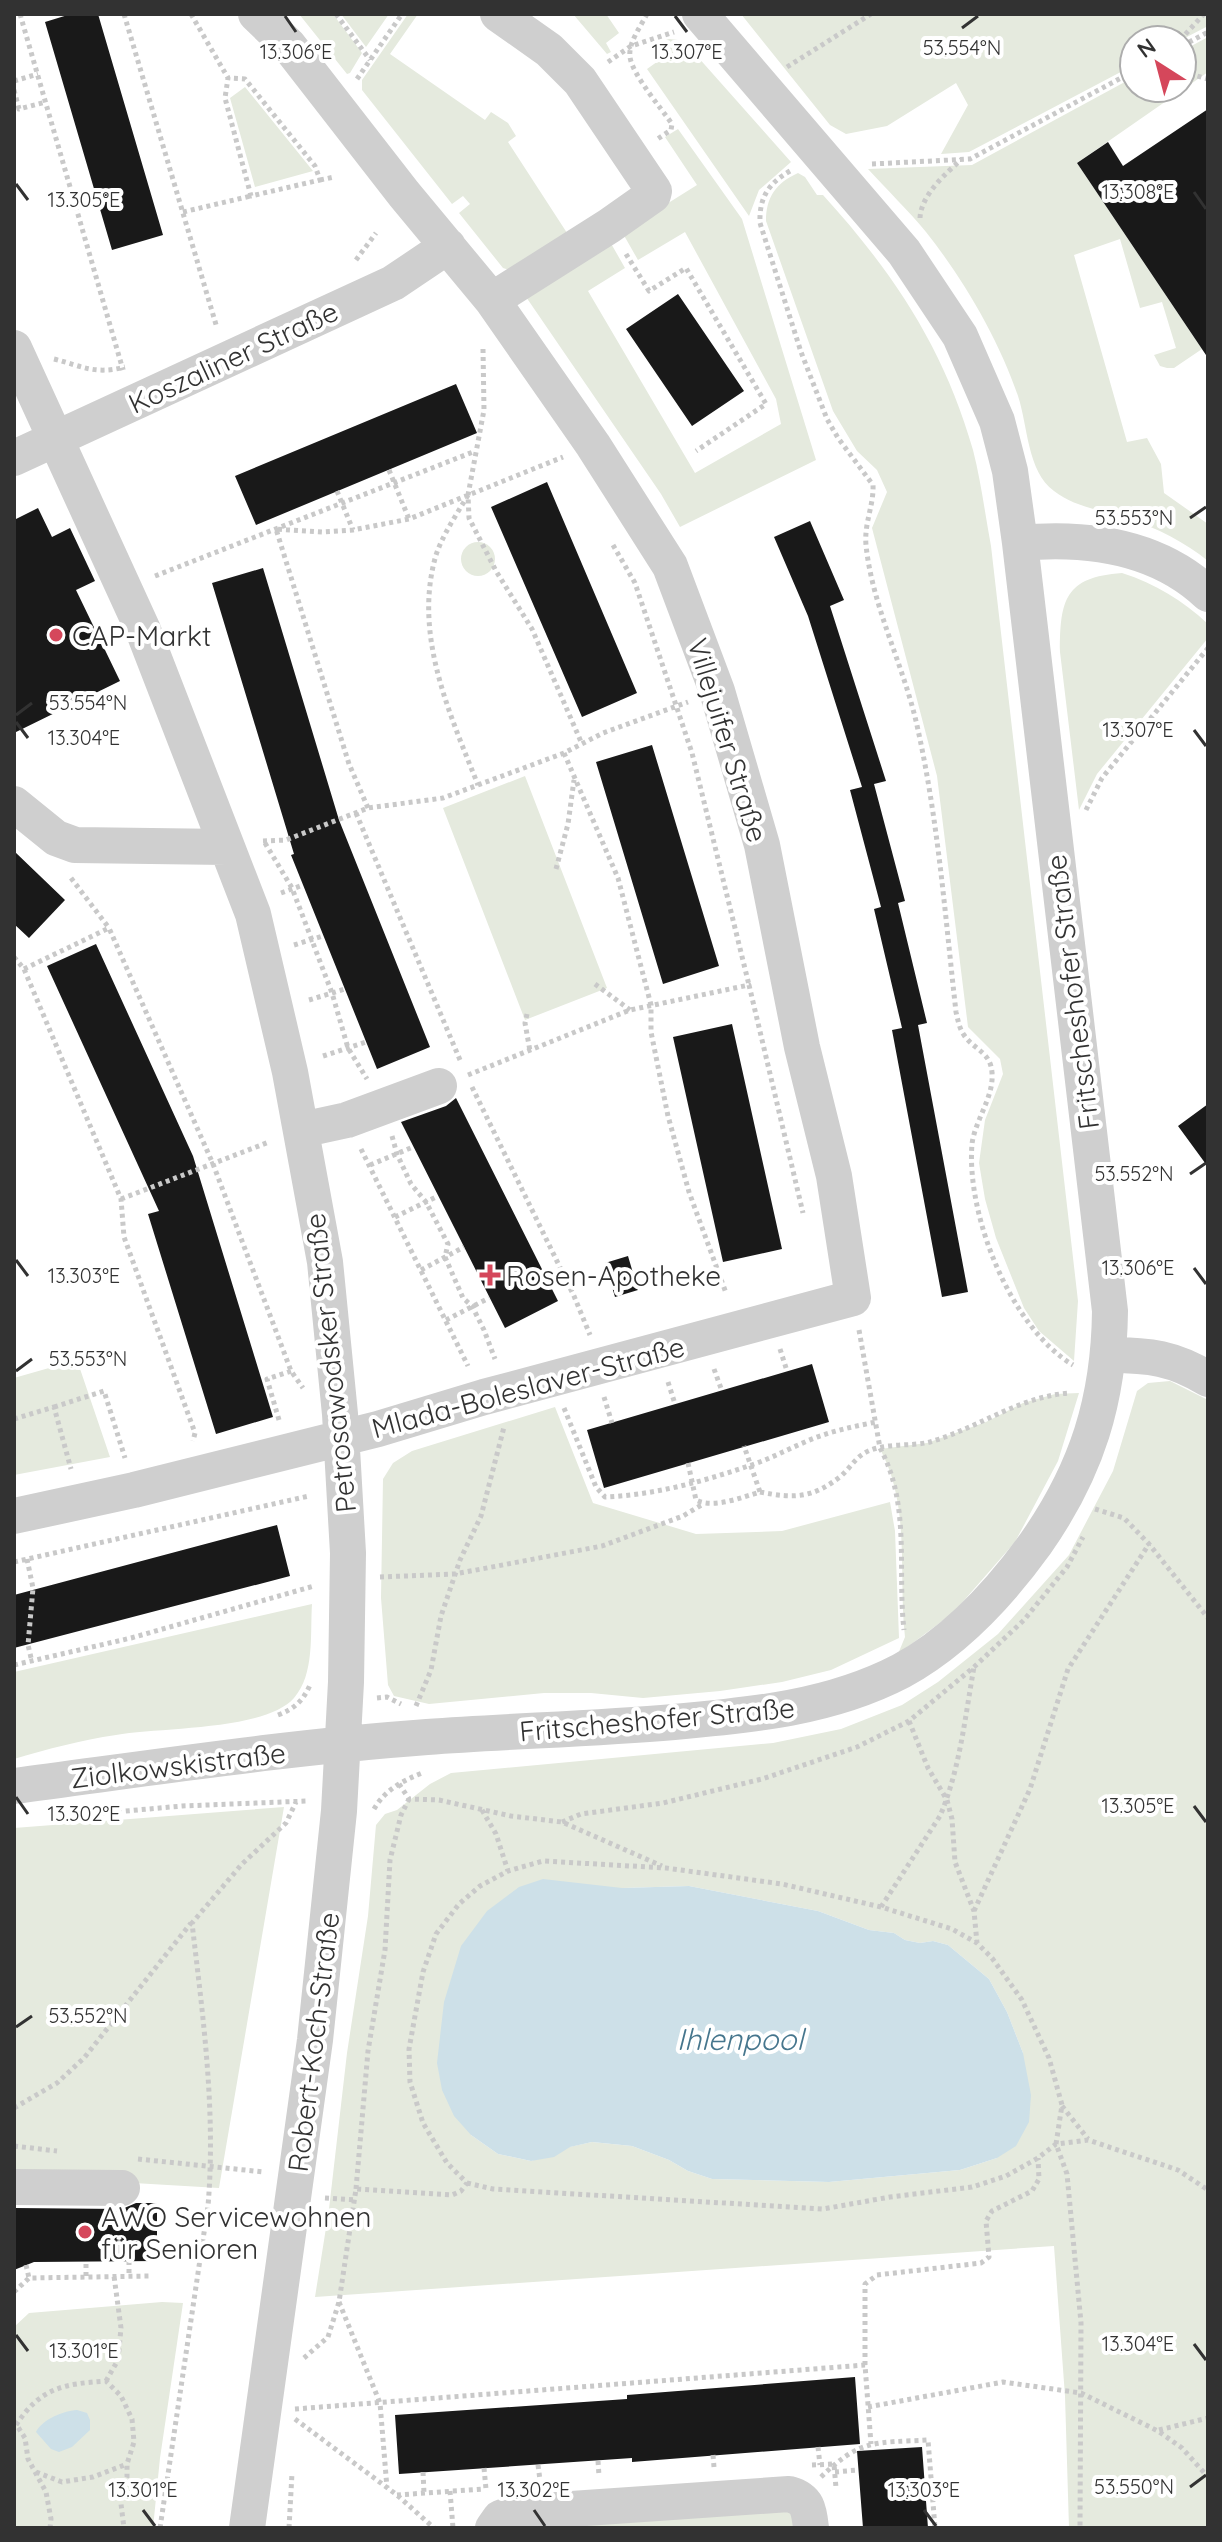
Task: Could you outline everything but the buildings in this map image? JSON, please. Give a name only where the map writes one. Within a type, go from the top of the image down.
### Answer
[{"type":"street","name":"Villejuifer Straße","points":[[256,14],[289,46],[492,300],[575,458],[670,566],[717,691],[762,845],[802,1047],[834,1176],[853,1298]]},
{"type":"street","points":[[492,300],[653,195],[653,187],[580,81],[549,50],[498,14]]},
{"type":"street","name":"Fritscheshofer Straße","points":[[342,1746],[757,1715],[827,1700],[872,1684],[904,1669],[950,1638],[1017,1569],[1072,1485],[1102,1403],[1109,1363],[1110,1311],[1020,543],[1010,471],[997,421],[960,336],[904,252],[761,87],[687,18]]},
{"type":"street","name":"Koszaliner Straße","points":[[14,458],[134,403],[222,343],[393,283],[448,246]]},
{"type":"street","name":"Petrosawodsker Straße","points":[[19,358],[143,630],[253,914],[290,1072],[325,1262],[342,1438],[348,1553],[342,1746]]},
{"type":"street","points":[[1020,543],[1115,545],[1156,558],[1198,584],[1208,594]]},
{"type":"street","points":[[14,804],[56,838],[75,845],[227,847]]},
{"type":"street","points":[[301,1130],[347,1120],[452,1081]]},
{"type":"street","name":"Mlada-Boleslaver-Straße","points":[[14,1516],[134,1490],[342,1438],[494,1395],[599,1378],[853,1298]]},
{"type":"street","points":[[1109,1363],[1161,1357],[1189,1367],[1208,1379]]},
{"type":"street","name":"Ziolkowskistraße","points":[[14,1786],[342,1746]]},
{"type":"street","name":"Robert-Koch-Straße","points":[[247,2528],[315,2040],[339,1811],[342,1746]]},
{"type":"street","points":[[14,2187],[122,2188]]},
{"type":"street","points":[[493,2528],[500,2518],[513,2513],[789,2494],[800,2497],[806,2503],[811,2528]]},
{"type":"path","points":[[20,14],[134,403]]},
{"type":"path","points":[[124,14],[222,343]]},
{"type":"path","points":[[191,14],[228,78],[225,98],[251,196]]},
{"type":"path","points":[[336,14],[370,60]]},
{"type":"path","points":[[332,102],[352,86],[402,14]]},
{"type":"path","points":[[647,14],[631,46],[630,56],[635,69],[672,124],[671,130],[663,135]]},
{"type":"path","points":[[761,87],[779,72],[871,14]]},
{"type":"path","points":[[614,58],[631,46],[680,29],[687,18]]},
{"type":"path","points":[[14,81],[38,74]]},
{"type":"path","points":[[228,78],[245,79],[315,166],[320,180]]},
{"type":"path","points":[[870,164],[970,159],[1118,80]]},
{"type":"path","points":[[14,90],[19,109],[46,102]]},
{"type":"path","points":[[815,149],[769,186],[759,207],[760,223],[801,352],[827,419],[873,485],[874,493],[865,524],[869,569],[915,716],[930,783],[956,1012],[964,1035],[984,1052],[992,1071],[992,1083],[976,1122],[972,1143],[977,1200],[988,1240],[1004,1278],[1018,1309],[1033,1330],[1047,1346],[1072,1365],[1109,1363]]},
{"type":"path","points":[[920,225],[920,212],[930,193],[962,159]]},
{"type":"path","points":[[183,212],[334,177]]},
{"type":"path","points":[[609,226],[649,291],[686,268],[766,404],[696,451]]},
{"type":"path","points":[[345,266],[359,259],[376,233]]},
{"type":"path","points":[[222,343],[231,320]]},
{"type":"path","points":[[203,333],[222,343]]},
{"type":"path","points":[[477,339],[493,360]]},
{"type":"path","points":[[483,348],[484,410],[474,451],[468,495],[469,518],[476,537],[532,629],[582,744]]},
{"type":"path","points":[[19,358],[56,359],[77,368],[102,371],[136,362]]},
{"type":"path","points":[[555,446],[575,458]]},
{"type":"path","points":[[124,588],[474,451]]},
{"type":"path","points":[[276,529],[322,532],[353,530],[409,519],[575,458]]},
{"type":"path","points":[[389,470],[409,519]]},
{"type":"path","points":[[337,491],[353,530]]},
{"type":"path","points":[[468,495],[437,551],[429,583],[428,616],[434,663],[478,785]]},
{"type":"path","points":[[276,529],[349,764],[368,808]]},
{"type":"path","points":[[606,533],[635,583],[692,753],[806,1228]]},
{"type":"path","points":[[1055,843],[1074,836],[1102,778],[1208,648]]},
{"type":"path","points":[[227,847],[286,840],[368,808],[443,798],[717,691]]},
{"type":"path","points":[[564,753],[618,878],[651,1005],[651,1032],[668,1116],[689,1192],[726,1293]]},
{"type":"path","points":[[556,869],[568,824],[575,777]]},
{"type":"path","points":[[356,813],[451,1034],[452,1081],[574,1296],[590,1334],[612,1423]]},
{"type":"path","points":[[263,841],[292,888],[313,939],[348,1048],[361,1072],[389,1106],[390,1129],[397,1154],[411,1184],[426,1202],[448,1244],[445,1257],[463,1298],[472,1306],[488,1340],[494,1395]]},
{"type":"path","points":[[280,893],[303,885]]},
{"type":"path","points":[[24,969],[109,928],[213,1164],[291,1371],[304,1390]]},
{"type":"path","points":[[294,945],[323,936]]},
{"type":"path","points":[[14,957],[24,969],[121,1199],[124,1237],[195,1433],[193,1444],[202,1442]]},
{"type":"path","points":[[595,984],[630,1010]]},
{"type":"path","points":[[452,1081],[630,1010],[749,985]]},
{"type":"path","points":[[309,1000],[345,989]]},
{"type":"path","points":[[527,1014],[525,1023],[530,1051]]},
{"type":"path","points":[[323,1056],[366,1042]]},
{"type":"path","points":[[347,1120],[446,1320],[507,1415],[481,1516],[455,1574],[441,1616],[431,1670],[416,1707]]},
{"type":"path","points":[[121,1199],[301,1130]]},
{"type":"path","points":[[370,1165],[413,1147]]},
{"type":"path","points":[[395,1217],[438,1196]]},
{"type":"path","points":[[421,1270],[464,1247]]},
{"type":"path","points":[[446,1320],[489,1298]]},
{"type":"path","points":[[853,1298],[880,1448],[889,1465],[898,1499],[905,1637]]},
{"type":"path","points":[[710,1357],[722,1391]]},
{"type":"path","points":[[665,1370],[675,1404]]},
{"type":"path","points":[[266,1424],[280,1420],[267,1379],[291,1371]]},
{"type":"path","points":[[14,1419],[104,1391],[126,1461]]},
{"type":"path","points":[[374,1587],[374,1577],[455,1574],[602,1546],[683,1516],[703,1504],[760,1492],[786,1497],[816,1492],[842,1475],[864,1453],[880,1448],[927,1443],[1023,1403],[1055,1394],[1079,1393]]},
{"type":"path","points":[[561,1400],[596,1487],[605,1497],[634,1496],[751,1466],[808,1440],[876,1422]]},
{"type":"path","points":[[54,1407],[72,1471]]},
{"type":"path","points":[[744,1446],[760,1492]]},
{"type":"path","points":[[112,1463],[139,1457]]},
{"type":"path","points":[[688,1463],[696,1500],[703,1504]]},
{"type":"path","points":[[57,1474],[85,1468]]},
{"type":"path","points":[[14,1562],[309,1496]]},
{"type":"path","points":[[1090,1508],[1124,1518],[1149,1544],[1208,1618]]},
{"type":"path","points":[[974,1911],[1030,1789],[1068,1669],[1149,1544]]},
{"type":"path","points":[[27,1559],[33,1588],[28,1645],[32,1662]]},
{"type":"path","points":[[14,1665],[131,1638],[317,1585]]},
{"type":"path","points":[[881,1907],[940,1816],[947,1800],[974,1667]]},
{"type":"path","points":[[381,1686],[387,1697],[407,1706]]},
{"type":"path","points":[[289,1711],[304,1699]]},
{"type":"path","points":[[562,1822],[581,1814],[663,1803],[762,1779],[857,1747],[909,1721],[920,1711]]},
{"type":"path","points":[[909,1721],[928,1768],[947,1800],[952,1819],[955,1862],[974,1911],[977,1943]]},
{"type":"path","points":[[383,1794],[414,1776]]},
{"type":"path","points":[[399,1783],[409,1799]]},
{"type":"path","points":[[409,1799],[439,1800],[562,1822],[666,1868]]},
{"type":"path","points":[[301,2360],[328,2337],[339,2302],[355,2200],[368,2051],[385,1950],[390,1860],[401,1815],[409,1799]]},
{"type":"path","points":[[14,2108],[57,2083],[84,2058],[242,1864],[286,1823],[296,1802],[228,1803],[60,1816]]},
{"type":"path","points":[[482,1810],[496,1834],[508,1871]]},
{"type":"path","points":[[1088,2140],[1062,2105],[1049,2058],[1022,2000],[992,1958],[977,1943],[952,1929],[881,1907],[782,1884],[666,1868],[543,1861],[508,1871],[480,1886],[459,1904],[436,1934],[423,1972],[409,2049],[410,2082],[423,2123],[447,2163],[467,2183],[493,2189],[823,2209],[972,2187],[1006,2176],[1056,2144],[1088,2140],[1178,2170],[1208,2190]]},
{"type":"path","points":[[160,2528],[208,2206],[211,2166],[210,2080],[192,1923]]},
{"type":"path","points":[[1062,2105],[1056,2144],[1067,2174],[1081,2323],[1080,2528]]},
{"type":"path","points":[[871,2444],[865,2365],[865,2284],[877,2275],[981,2263],[989,2257],[986,2221],[992,2211],[1032,2191],[1039,2179],[1038,2158]]},
{"type":"path","points":[[224,2169],[265,2172]]},
{"type":"path","points":[[356,2189],[452,2195],[461,2191],[467,2183]]},
{"type":"path","points":[[320,2198],[355,2200]]},
{"type":"path","points":[[86,2261],[86,2277]]},
{"type":"path","points":[[129,2261],[129,2276]]},
{"type":"path","points":[[26,2265],[29,2278]]},
{"type":"path","points":[[106,2381],[118,2360],[121,2328],[114,2276]]},
{"type":"path","points":[[14,2301],[14,2291],[29,2278],[150,2276]]},
{"type":"path","points":[[339,2302],[380,2403],[387,2488]]},
{"type":"path","points":[[295,2409],[865,2365]]},
{"type":"path","points":[[50,2528],[46,2492],[28,2459],[25,2438],[15,2423],[42,2395],[69,2384],[106,2381],[121,2396],[132,2419],[134,2442],[120,2496],[124,2528]]},
{"type":"path","points":[[868,2407],[1003,2382],[1081,2393],[1158,2431],[1182,2448],[1208,2477]]},
{"type":"path","points":[[294,2418],[387,2488],[434,2528]]},
{"type":"path","points":[[1158,2431],[1208,2418]]},
{"type":"path","points":[[834,2464],[851,2451],[871,2444],[928,2440],[935,2528]]},
{"type":"path","points":[[818,2447],[820,2465]]},
{"type":"path","points":[[35,2472],[62,2482],[93,2477],[127,2464]]},
{"type":"path","points":[[484,2468],[486,2489]]},
{"type":"path","points":[[835,2472],[858,2470]]},
{"type":"path","points":[[423,2472],[424,2493]]},
{"type":"path","points":[[450,2491],[453,2528]]},
{"type":"shaded area","points":[[299,14],[333,14],[362,53],[350,73],[347,74]]},
{"type":"shaded area","points":[[341,14],[389,14],[366,47]]},
{"type":"shaded area","points":[[408,14],[418,14],[390,54],[485,120],[491,112],[508,123],[516,136],[508,142],[569,236],[521,274],[503,268],[459,213],[470,204],[463,196],[452,204],[362,90],[362,80]]},
{"type":"shaded area","points":[[573,14],[606,14],[619,33],[606,43],[611,52],[607,54]]},
{"type":"shaded area","points":[[741,14],[1208,14],[1208,26],[1198,31],[1198,24],[1118,24],[1118,73],[969,152],[941,154],[968,105],[956,83],[887,126],[846,134],[830,125]]},
{"type":"shaded area","points":[[1208,37],[1208,72],[1198,79],[1198,42]]},
{"type":"shaded area","points":[[678,40],[689,47],[791,162],[759,190],[749,216],[647,69],[668,54],[660,42]]},
{"type":"shaded area","points":[[1118,86],[1118,104],[1162,104],[1077,163],[1202,349],[1174,368],[1160,366],[1154,355],[1176,348],[1162,302],[1140,308],[1120,239],[1074,255],[1127,442],[1147,438],[1161,464],[1164,493],[1208,524],[1208,561],[1160,531],[1071,501],[1045,482],[1033,460],[1010,374],[979,310],[926,232],[868,169],[972,165]]},
{"type":"shaded area","points":[[245,87],[313,171],[255,187],[230,98]]},
{"type":"shaded area","points":[[678,129],[742,219],[816,460],[680,527],[661,494],[524,294],[609,240],[625,268],[588,291],[695,473],[781,424],[776,399],[685,232],[638,260],[622,232],[697,185],[665,137]]},
{"type":"shaded area","points":[[798,173],[805,177],[817,195],[823,195],[872,253],[913,313],[947,378],[976,462],[991,546],[1078,1301],[1074,1361],[1039,1331],[1024,1308],[996,1238],[985,1199],[979,1163],[985,1120],[1003,1074],[1000,1059],[968,1027],[937,776],[872,528],[887,492],[877,470],[857,451],[833,411],[766,221],[774,192],[784,181]]},
{"type":"shaded area","points":[[478,542],[490,547],[495,559],[490,571],[478,576],[466,571],[461,559],[466,547]]},
{"type":"shaded area","points":[[1122,573],[1157,588],[1188,607],[1208,624],[1208,638],[1097,774],[1079,810],[1060,652],[1062,618],[1070,594],[1077,586],[1103,575]]},
{"type":"shaded area","points":[[525,776],[607,988],[525,1020],[443,808]]},
{"type":"shaded area","points":[[77,1360],[110,1457],[14,1475],[14,1378]]},
{"type":"shaded area","points":[[1170,1381],[1208,1400],[1208,2528],[1069,2528],[1065,2396],[1054,2246],[315,2297],[368,1916],[376,1825],[385,1814],[397,1810],[430,1784],[451,1773],[773,1743],[841,1729],[902,1705],[938,1682],[998,1634],[1069,1555],[1113,1471],[1137,1391],[1148,1383]],"holes":[[[689,1886],[818,1911],[869,1930],[894,1933],[905,1940],[948,1945],[989,1979],[1007,2012],[1023,2053],[997,2158],[960,2170],[829,2182],[712,2179],[632,2146],[592,2142],[531,2161],[498,2154],[471,2135],[622,1888]]]},
{"type":"shaded area","points":[[1079,1393],[1058,1461],[1015,1542],[953,1613],[898,1654],[905,1637],[900,1517],[890,1471],[880,1449],[927,1443],[986,1422],[1023,1403],[1055,1394]]},
{"type":"shaded area","points":[[555,1407],[593,1503],[696,1534],[782,1531],[890,1502],[895,1531],[899,1638],[831,1670],[782,1682],[720,1691],[643,1698],[544,1693],[429,1704],[394,1696],[388,1685],[381,1598],[383,1479],[393,1463],[412,1451]]},
{"type":"shaded area","points":[[312,1604],[310,1653],[305,1677],[294,1698],[280,1709],[237,1722],[103,1737],[14,1759],[14,1672]]},
{"type":"shaded area","points":[[284,1807],[219,2188],[14,2176],[14,1828]]},
{"type":"shaded area","points":[[183,2303],[153,2528],[14,2528],[14,2327],[29,2313]]},
{"type":"shaded area","points":[[793,2511],[798,2528],[515,2528]]},
{"type":"water","name":"Ihlenpool","points":[[543,1879],[622,1888],[689,1886],[818,1911],[869,1930],[894,1933],[905,1940],[948,1945],[989,1979],[1007,2012],[1023,2053],[1031,2095],[1029,2122],[1016,2146],[997,2158],[960,2170],[829,2182],[712,2179],[632,2146],[592,2142],[570,2147],[554,2157],[531,2161],[498,2154],[471,2135],[454,2116],[442,2090],[437,2063],[444,2002],[461,1946],[487,1911],[519,1887]]},
{"type":"water","points":[[77,2410],[87,2413],[90,2430],[72,2447],[59,2452],[51,2449],[36,2432],[54,2416]]},
{"type":"place","name":"CAP-Markt","points":[[56,635]]},
{"type":"place","name":"Rosen-Apotheke","points":[[490,1275]]},
{"type":"place","name":"AWO Servicewohnen für Senioren","points":[[85,2232]]}]
